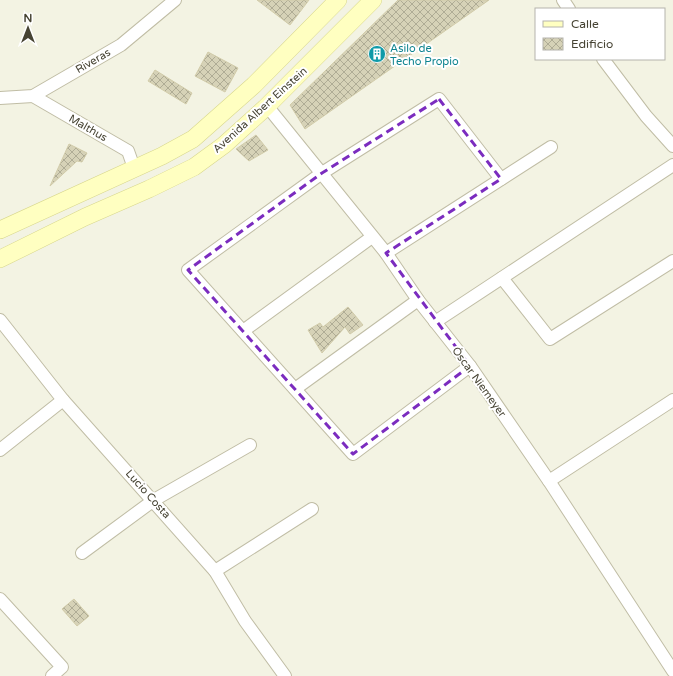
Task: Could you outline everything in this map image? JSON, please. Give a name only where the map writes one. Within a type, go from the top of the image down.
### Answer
[{"type":"street","name":"Riveras","points":[[0,98],[33,96],[122,45],[175,0]]},
{"type":"street","name":"Avenida Albert Einstein","points":[[0,230],[193,140],[254,85],[338,0]]},
{"type":"street","name":"Avenida Albert Einstein","points":[[0,259],[85,217],[150,189],[194,167],[224,145],[267,106],[373,0]]},
{"type":"street","points":[[604,60],[646,116],[673,146]]},
{"type":"street","name":"Malthus","points":[[33,96],[128,151],[134,168]]},
{"type":"street","points":[[470,366],[353,454],[188,270],[322,173],[439,99],[501,179]]},
{"type":"street","name":"Óscar Niemeyer","points":[[267,106],[322,173],[372,238],[386,253],[418,300],[470,366],[549,481],[673,671]]},
{"type":"street","points":[[386,253],[551,147]]},
{"type":"street","points":[[435,322],[673,165]]},
{"type":"street","points":[[243,331],[372,238]]},
{"type":"street","points":[[502,278],[550,339],[673,261]]},
{"type":"street","points":[[295,389],[418,300]]},
{"type":"street","name":"Lucio Costa","points":[[0,320],[63,400],[154,500],[215,571],[245,620],[285,676]]},
{"type":"street","points":[[0,450],[63,400]]},
{"type":"street","points":[[549,481],[673,400]]},
{"type":"street","points":[[82,553],[154,500],[250,445]]},
{"type":"street","points":[[215,571],[312,509]]},
{"type":"street","points":[[0,599],[62,667],[52,676]]},
{"type":"highlighted area","points":[[439,99],[501,179],[386,253],[470,366],[353,454],[188,270],[322,173]]},
{"type":"building","points":[[257,0],[309,0],[290,25]]},
{"type":"building","name":"Asilo de Techo Propio","points":[[398,0],[489,0],[305,129],[290,105]]},
{"type":"building","points":[[208,52],[238,68],[225,92],[195,76]]},
{"type":"building","points":[[155,70],[192,93],[186,104],[148,81]]},
{"type":"building","points":[[256,135],[268,150],[249,161],[236,149]]},
{"type":"building","points":[[69,144],[87,153],[82,162],[77,161],[50,186]]},
{"type":"building","points":[[348,307],[363,325],[350,334],[345,327],[322,353],[308,330],[320,323],[323,327]]},
{"type":"building","points":[[74,599],[89,616],[77,626],[62,609]]},
{"type":"place","name":"Asilo de Techo Propio","points":[[377,54]]}]
